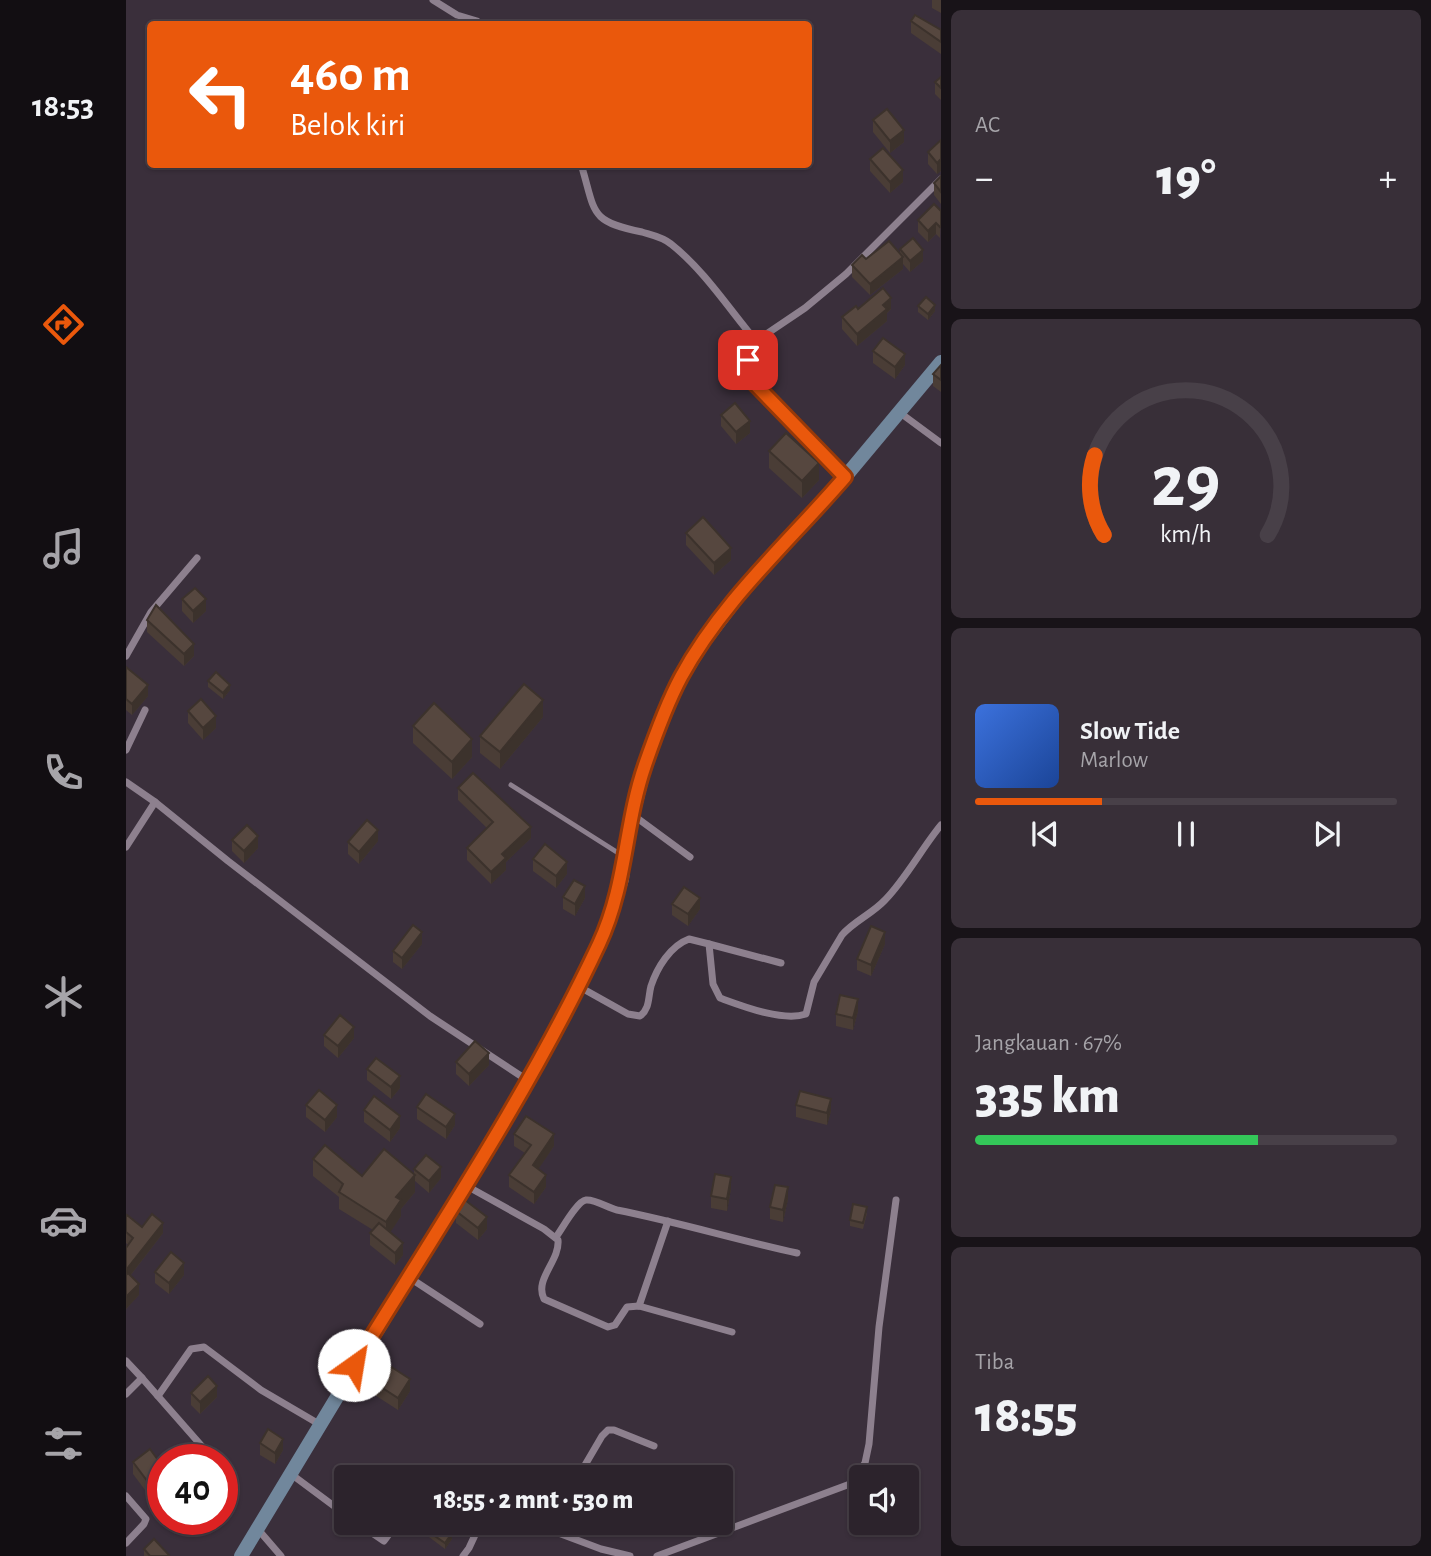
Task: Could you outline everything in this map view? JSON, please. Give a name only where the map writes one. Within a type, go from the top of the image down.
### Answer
[{"type":"street","points":[[433,0],[457,15],[477,21]]},
{"type":"street","points":[[582,168],[601,220],[668,241],[685,256],[756,341]]},
{"type":"street","points":[[845,477],[750,379],[747,367],[756,341],[805,308],[846,274],[941,179]]},
{"type":"street","points":[[241,1556],[550,1042],[613,911],[632,814],[651,747],[673,694],[691,661],[756,573],[801,528],[941,362]]},
{"type":"street","points":[[898,411],[941,443]]},
{"type":"street","points":[[126,656],[151,612],[197,558]]},
{"type":"street","points":[[126,750],[145,710]]},
{"type":"street","points":[[126,782],[430,1016],[527,1080]]},
{"type":"street","points":[[126,847],[155,802]]},
{"type":"street","points":[[632,814],[690,857]]},
{"type":"street","points":[[709,944],[713,984],[720,998],[763,1012],[795,1016],[806,1014],[814,982],[846,929],[872,913],[887,898],[941,825]]},
{"type":"street","points":[[578,986],[628,1014],[640,1016],[647,1009],[655,977],[671,952],[689,939],[781,963]]},
{"type":"street","points":[[465,1185],[556,1237]]},
{"type":"street","points":[[732,1332],[639,1306],[627,1307],[610,1328],[544,1299],[541,1286],[558,1251],[556,1237],[585,1200],[797,1254]]},
{"type":"street","points":[[657,1556],[850,1484],[859,1475],[869,1444],[879,1327],[896,1200]]},
{"type":"street","points":[[639,1306],[668,1221]]},
{"type":"street","points":[[409,1277],[480,1324]]},
{"type":"street","points":[[158,1396],[191,1349],[204,1347],[261,1390],[319,1424]]},
{"type":"street","points":[[126,1362],[200,1444]]},
{"type":"street","points":[[126,1394],[142,1378]]},
{"type":"street","points":[[585,1465],[608,1430],[654,1446]]},
{"type":"street","points":[[290,1474],[334,1507]]},
{"type":"street","points":[[126,1496],[144,1515],[146,1521],[126,1543]]},
{"type":"street","points":[[256,1527],[281,1556]]},
{"type":"street","points":[[375,1535],[384,1541],[388,1535]]},
{"type":"street","points":[[463,1556],[475,1535]]},
{"type":"street","points":[[570,1535],[601,1549],[630,1556]]},
{"type":"lane","points":[[511,785],[625,858]]},
{"type":"building","points":[[915,15],[941,30],[941,42],[911,21]]},
{"type":"building","points":[[941,77],[941,88],[935,82]]},
{"type":"building","points":[[887,109],[904,130],[890,141],[873,120]]},
{"type":"building","points":[[941,140],[941,159],[937,163],[928,152]]},
{"type":"building","points":[[883,148],[903,170],[890,182],[870,159]]},
{"type":"building","points":[[941,176],[941,192],[934,183]]},
{"type":"building","points":[[934,204],[941,211],[941,226],[936,223],[928,231],[918,220]]},
{"type":"building","points":[[913,238],[923,250],[910,261],[900,249]]},
{"type":"building","points":[[889,241],[903,257],[870,284],[852,265],[862,255],[866,259]]},
{"type":"building","points":[[883,288],[891,298],[883,305],[887,309],[857,334],[842,317],[856,306],[858,309]]},
{"type":"building","points":[[926,297],[935,305],[928,314],[918,306]]},
{"type":"building","points":[[883,338],[905,354],[895,367],[873,351]]},
{"type":"building","points":[[941,365],[941,380],[933,374]]},
{"type":"building","points":[[735,403],[750,421],[736,432],[721,415]]},
{"type":"building","points":[[786,433],[819,463],[802,481],[769,451]]},
{"type":"building","points":[[703,517],[731,548],[714,563],[686,533]]},
{"type":"building","points":[[195,588],[206,599],[193,611],[182,599]]},
{"type":"building","points":[[156,605],[194,644],[184,654],[147,620]]},
{"type":"building","points":[[126,667],[148,685],[132,704],[126,699]]},
{"type":"building","points":[[216,672],[230,685],[223,693],[208,681]]},
{"type":"building","points":[[524,684],[543,700],[500,752],[480,736]]},
{"type":"building","points":[[201,699],[216,716],[203,728],[188,711]]},
{"type":"building","points":[[434,703],[472,739],[452,762],[413,726]]},
{"type":"building","points":[[473,773],[531,827],[502,854],[506,858],[491,872],[467,848],[493,822],[458,788]]},
{"type":"building","points":[[367,820],[378,830],[359,852],[348,842]]},
{"type":"building","points":[[247,825],[258,836],[244,851],[232,840]]},
{"type":"building","points":[[545,844],[567,862],[556,876],[533,859]]},
{"type":"building","points":[[574,880],[585,886],[575,904],[563,897]]},
{"type":"building","points":[[684,887],[700,898],[688,914],[672,904]]},
{"type":"building","points":[[413,925],[422,932],[402,958],[393,951]]},
{"type":"building","points":[[871,926],[885,932],[871,965],[857,959]]},
{"type":"building","points":[[840,995],[858,999],[853,1018],[836,1014]]},
{"type":"building","points":[[340,1015],[354,1027],[338,1046],[324,1035]]},
{"type":"building","points":[[475,1041],[489,1053],[469,1074],[456,1062]]},
{"type":"building","points":[[376,1058],[400,1076],[391,1087],[367,1069]]},
{"type":"building","points":[[319,1090],[337,1105],[325,1120],[306,1105]]},
{"type":"building","points":[[800,1091],[831,1099],[827,1113],[796,1105]]},
{"type":"building","points":[[426,1094],[455,1114],[446,1127],[417,1107]]},
{"type":"building","points":[[374,1096],[400,1116],[390,1130],[364,1110]]},
{"type":"building","points":[[526,1116],[554,1134],[533,1165],[546,1175],[534,1192],[509,1175],[531,1145],[514,1134]]},
{"type":"building","points":[[325,1145],[362,1176],[384,1149],[415,1175],[396,1197],[401,1200],[386,1222],[339,1192],[343,1184],[313,1159]]},
{"type":"building","points":[[426,1155],[441,1167],[429,1181],[414,1169]]},
{"type":"building","points":[[715,1174],[731,1177],[727,1199],[711,1196]]},
{"type":"building","points":[[775,1185],[788,1187],[783,1210],[770,1207]]},
{"type":"building","points":[[465,1200],[487,1217],[478,1228],[456,1211]]},
{"type":"building","points":[[853,1204],[867,1207],[863,1223],[850,1220]]},
{"type":"building","points":[[152,1214],[163,1223],[126,1270],[126,1248],[133,1238],[126,1232],[126,1217],[127,1215],[142,1227]]},
{"type":"building","points":[[379,1223],[403,1243],[395,1253],[370,1233]]},
{"type":"building","points":[[171,1252],[184,1263],[169,1283],[155,1272]]},
{"type":"building","points":[[128,1273],[139,1284],[126,1297],[126,1275]]},
{"type":"building","points":[[379,1359],[410,1379],[398,1398],[367,1378]]},
{"type":"building","points":[[208,1376],[217,1386],[200,1402],[191,1393]]},
{"type":"building","points":[[268,1429],[283,1439],[275,1453],[260,1443]]},
{"type":"building","points":[[147,1451],[147,1481],[133,1462]]},
{"type":"building","points":[[433,1535],[451,1535],[445,1543]]},
{"type":"building","points":[[154,1539],[168,1556],[150,1556],[144,1549]]},
{"type":"route","points":[[354,1365],[550,1042],[597,947],[613,911],[622,879],[626,843],[644,769],[664,715],[682,677],[703,643],[756,573],[801,528],[845,477],[750,379],[747,371],[748,360]]}]
